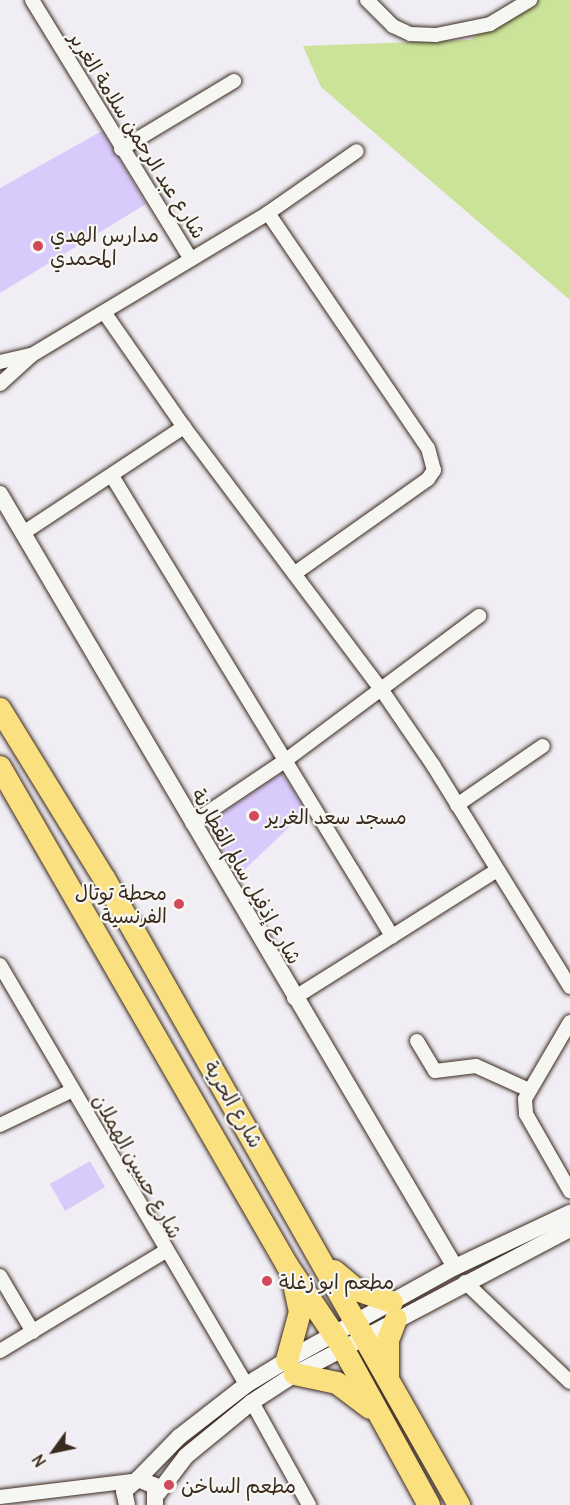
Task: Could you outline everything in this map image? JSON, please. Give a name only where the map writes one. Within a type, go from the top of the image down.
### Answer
[{"type":"highway","name":"شارع الحرية","points":[[0,709],[104,878],[323,1260],[459,1505]]},
{"type":"highway","name":"شارع الحرية","points":[[0,767],[287,1264],[338,1341],[429,1505]]},
{"type":"highway","points":[[323,1260],[357,1290],[394,1310],[386,1353],[388,1380]]},
{"type":"highway","points":[[287,1264],[300,1312],[291,1367],[338,1383],[382,1419]]},
{"type":"street","name":"شارع عبد الرحمن سلامة الغرير","points":[[32,0],[121,149],[191,259]]},
{"type":"street","points":[[367,0],[393,26],[410,34],[436,35],[490,24],[530,0]]},
{"type":"street","points":[[121,149],[234,81]]},
{"type":"street","points":[[0,384],[32,355],[268,213],[357,151]]},
{"type":"street","points":[[268,213],[428,448],[434,470],[294,574]]},
{"type":"street","points":[[104,312],[184,427],[381,689],[457,805],[570,987]]},
{"type":"street","points":[[0,362],[32,355]]},
{"type":"street","points":[[23,533],[184,427]]},
{"type":"street","points":[[112,476],[392,936]]},
{"type":"street","name":"شارع إذفيل سالم القطارنة","points":[[0,483],[3,499],[294,998],[455,1267]]},
{"type":"street","points":[[192,823],[286,760],[479,616]]},
{"type":"street","points":[[457,805],[543,746]]},
{"type":"street","points":[[294,998],[496,871]]},
{"type":"street","name":"شارع حسين الهملان","points":[[0,965],[164,1252],[246,1385]]},
{"type":"street","points":[[0,994],[14,987]]},
{"type":"street","points":[[570,1022],[527,1089],[526,1114],[570,1191]]},
{"type":"street","points":[[417,1041],[435,1071],[476,1066],[527,1089]]},
{"type":"street","points":[[0,1125],[73,1090]]},
{"type":"street","points":[[93,1485],[125,1503],[135,1480],[178,1437],[246,1385],[291,1367],[394,1310],[455,1267],[570,1213]]},
{"type":"street","points":[[394,1310],[465,1282],[570,1228]]},
{"type":"street","points":[[0,1352],[164,1252]]},
{"type":"street","points":[[0,1276],[33,1332]]},
{"type":"street","points":[[465,1282],[569,1379]]},
{"type":"street","points":[[158,1501],[186,1456],[291,1367]]},
{"type":"street","points":[[252,1402],[309,1505]]},
{"type":"street","points":[[0,1497],[135,1480],[151,1481],[158,1501]]},
{"type":"green space","points":[[525,0],[570,0],[570,300],[321,87],[303,46],[470,40]]},
{"type":"building","name":"مدارس الهدي المحمدي","points":[[102,131],[146,204],[0,293],[0,188]]},
{"type":"building","name":"مسجد سعد الغرير","points":[[282,773],[306,811],[237,877],[206,824]]},
{"type":"building","points":[[90,1161],[105,1187],[65,1211],[50,1184]]},
{"type":"place","name":"مدارس الهدي المحمدي","points":[[38,246]]},
{"type":"place","name":"مسجد سعد الغرير","points":[[254,816]]},
{"type":"place","name":"محطة توتال الفرنسية","points":[[179,904]]},
{"type":"place","name":"مطعم ابو زغلة","points":[[267,1281]]},
{"type":"place","name":"مطعم الساخن","points":[[169,1485]]}]
